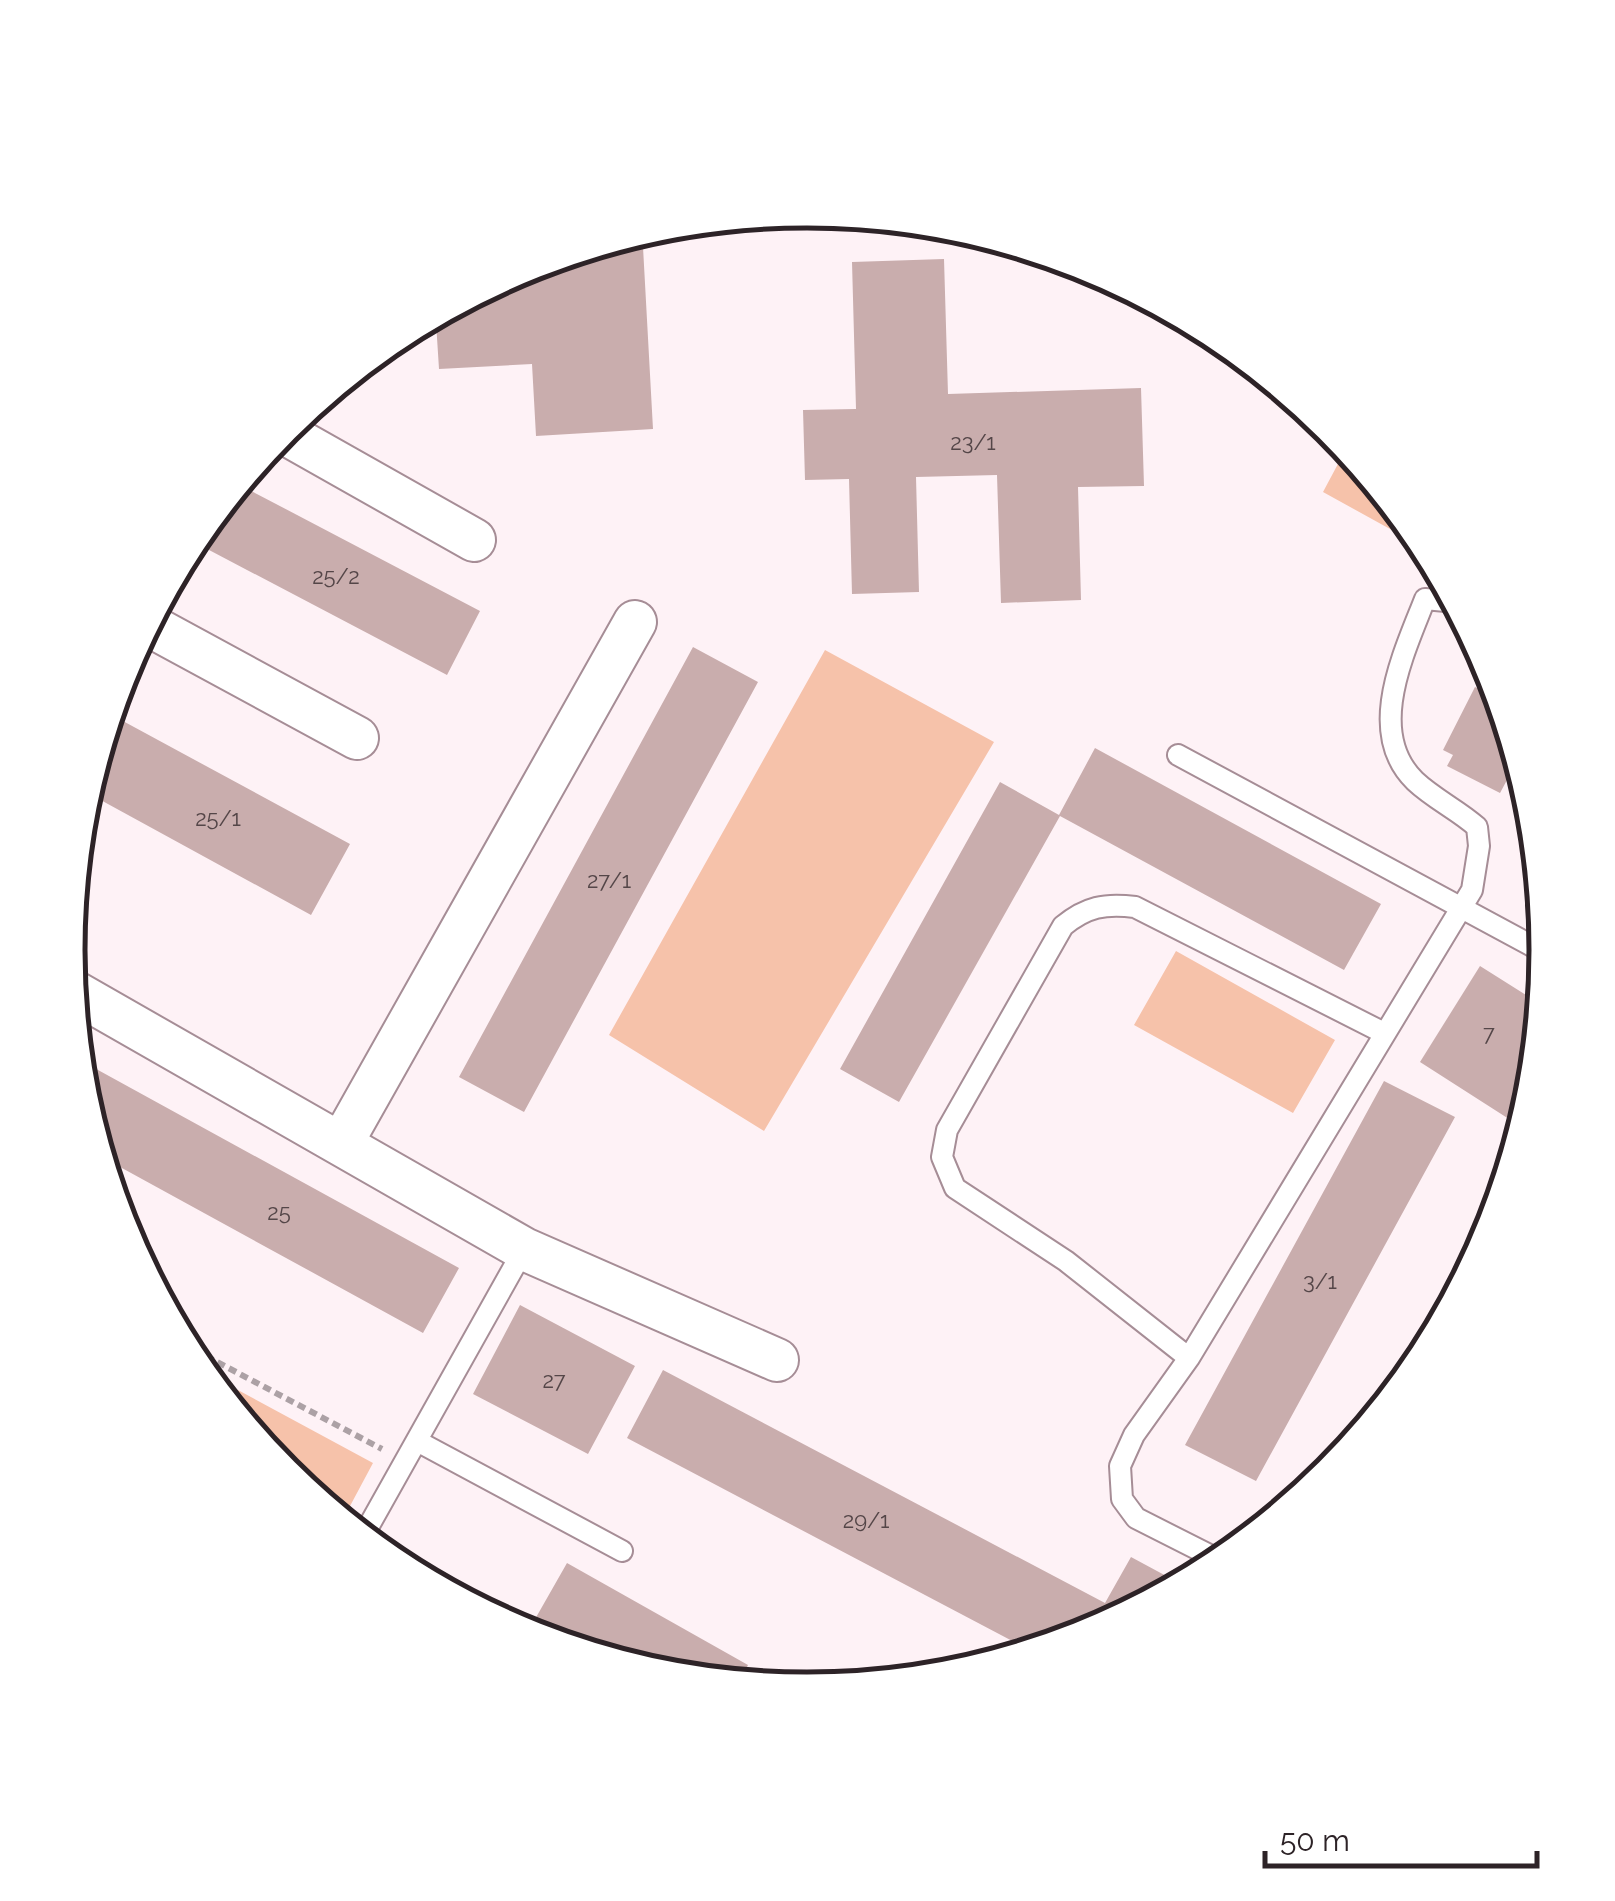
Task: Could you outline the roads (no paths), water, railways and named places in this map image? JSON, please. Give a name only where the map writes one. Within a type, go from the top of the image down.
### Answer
[{"type":"street","points":[[297,440],[474,540]]},
{"type":"street","points":[[341,1144],[634,622]]},
{"type":"street","points":[[160,631],[358,738]]},
{"type":"street","points":[[87,999],[524,1249],[777,1360]]},
{"type":"lane","points":[[1206,1553],[1136,1518],[1122,1499],[1120,1466],[1134,1435],[1189,1358],[1472,890],[1480,846],[1477,828],[1411,777],[1390,736],[1400,664],[1424,599],[1439,600]]},
{"type":"lane","points":[[1178,755],[1530,944]]},
{"type":"lane","points":[[1189,1358],[1066,1262],[955,1188],[942,1157],[946,1130],[1063,926],[1080,911],[1100,906],[1135,907],[1384,1033]]},
{"type":"lane","points":[[369,1525],[524,1249]]},
{"type":"lane","points":[[416,1441],[622,1551]]}]
